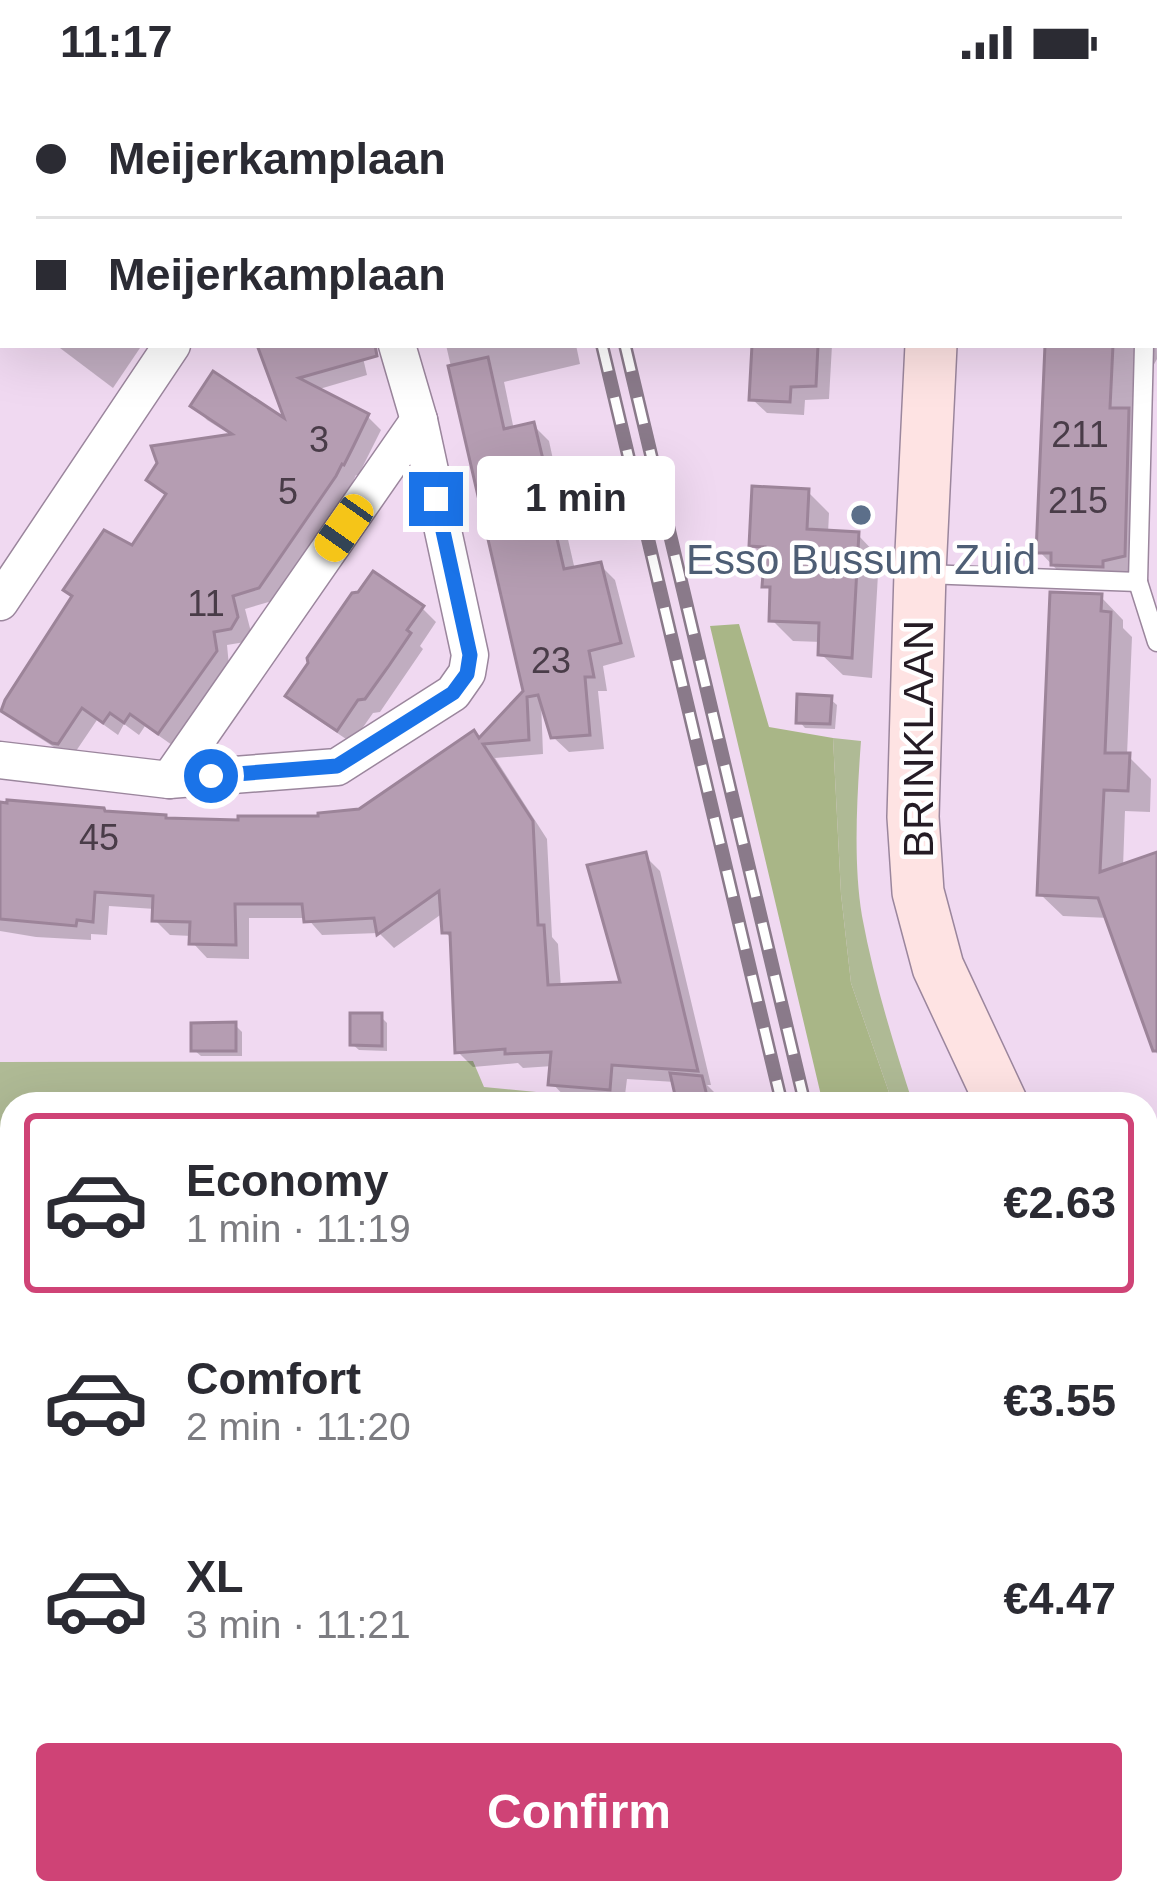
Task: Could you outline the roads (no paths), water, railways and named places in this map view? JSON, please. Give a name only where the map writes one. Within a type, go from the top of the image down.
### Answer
[{"type":"main road","name":"BRINKLAAN","points":[[931,348],[913,817],[918,892],[938,968],[996,1092]]},
{"type":"street","points":[[0,602],[170,348]]},
{"type":"street","points":[[0,760],[169,780],[337,766],[453,693],[467,674],[470,655],[398,348]]},
{"type":"street","points":[[169,780],[418,420]]},
{"type":"lane","points":[[1144,348],[1138,582],[1157,642]]},
{"type":"lane","name":"BRINKLAAN","points":[[920,573],[1138,582]]},
{"type":"railway","points":[[603,348],[779,1092]]},
{"type":"railway","points":[[626,348],[802,1092]]},
{"type":"place","name":"Esso Bussum Zuid","points":[[861,515]]}]
